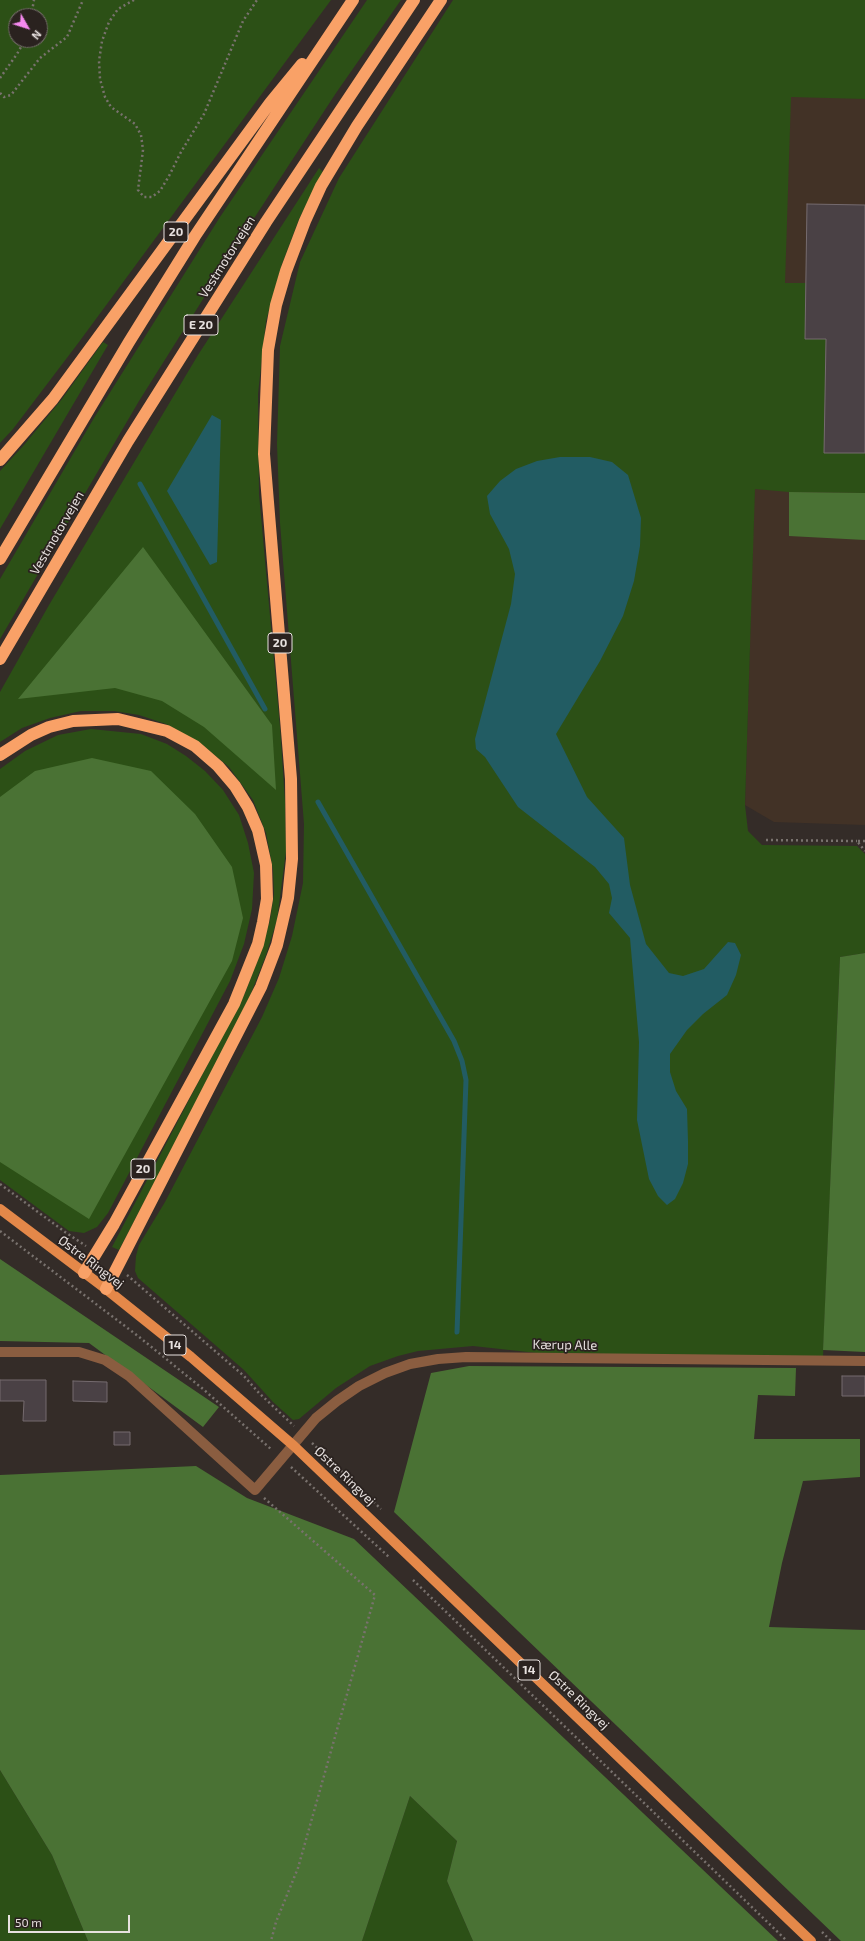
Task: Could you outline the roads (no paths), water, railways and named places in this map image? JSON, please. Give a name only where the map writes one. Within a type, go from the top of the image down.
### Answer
[{"type":"highway","name":"Vestmotorvejen","points":[[0,659],[149,408],[266,222],[414,0]]},
{"type":"highway","name":"20","points":[[106,1289],[261,987],[277,945],[288,898],[292,859],[291,779],[264,454],[268,350],[276,306],[286,271],[305,220],[321,186],[357,126],[441,0]]},
{"type":"highway","name":"20","points":[[0,460],[53,399],[270,103],[353,1]]},
{"type":"highway","points":[[0,560],[129,342],[191,242],[353,1]]},
{"type":"highway","name":"20","points":[[0,755],[31,735],[49,727],[73,721],[118,718],[167,731],[195,746],[218,766],[235,786],[248,807],[258,830],[266,865],[267,899],[258,944],[234,1004],[114,1224],[84,1273]]},
{"type":"main road","name":"Østre Ringvej","points":[[0,1209],[106,1289],[191,1357],[294,1446],[811,1941]]},
{"type":"street","points":[[0,1352],[79,1352],[105,1360],[129,1376],[255,1490],[294,1446]]},
{"type":"street","name":"Kærup Alle","points":[[294,1446],[316,1418],[359,1386],[385,1373],[410,1364],[438,1359],[466,1357],[865,1361]]},
{"type":"water","points":[[212,415],[221,420],[217,562],[210,565],[167,491]]},
{"type":"water","points":[[560,457],[590,457],[612,462],[628,475],[641,518],[640,546],[634,581],[623,616],[600,661],[556,734],[587,797],[624,838],[630,885],[646,944],[669,973],[683,976],[704,969],[728,942],[735,943],[741,955],[736,975],[727,995],[703,1014],[687,1030],[670,1054],[670,1072],[676,1091],[687,1109],[688,1164],[683,1183],[675,1199],[667,1205],[658,1196],[649,1179],[637,1120],[639,1042],[630,938],[609,913],[612,898],[609,884],[595,867],[518,807],[485,757],[476,749],[475,739],[511,604],[515,574],[509,549],[490,514],[487,496],[500,481],[516,469],[537,461]]},
{"type":"waterway","points":[[140,484],[265,709]]},
{"type":"waterway","points":[[318,802],[454,1041],[462,1061],[466,1080],[457,1332]]}]
